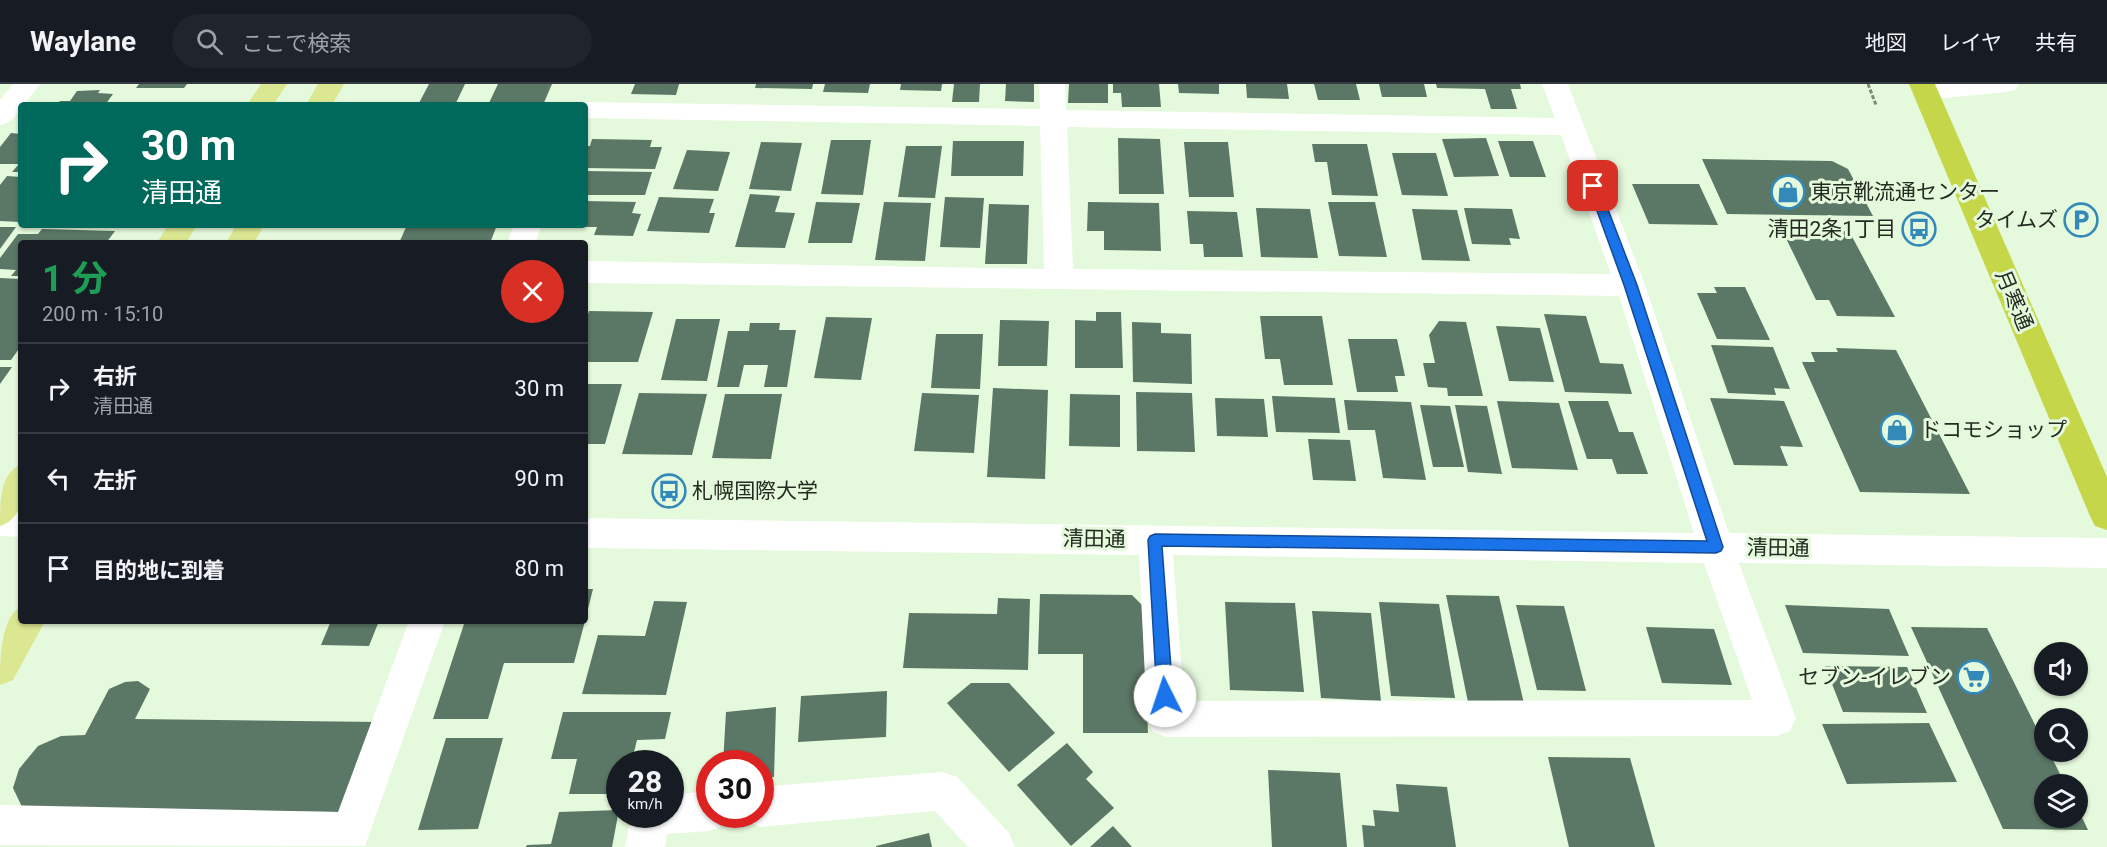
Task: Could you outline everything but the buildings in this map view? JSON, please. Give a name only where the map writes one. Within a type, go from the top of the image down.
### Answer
[{"type":"highway","name":"月寒通","points":[[1924,88],[2107,516]]},
{"type":"main road","points":[[262,102],[274,84]]},
{"type":"main road","points":[[321,102],[331,84]]},
{"type":"main road","points":[[0,512],[18,483]]},
{"type":"main road","points":[[0,668],[25,624]]},
{"type":"street","points":[[0,117],[27,84]]},
{"type":"street","points":[[577,102],[584,84]]},
{"type":"street","points":[[1052,84],[1059,278]]},
{"type":"street","points":[[1155,540],[1166,719],[1777,718],[1716,547],[1630,285],[1555,84]]},
{"type":"street","points":[[1924,88],[2006,84]]},
{"type":"street","points":[[588,110],[1571,126]]},
{"type":"street","points":[[588,272],[900,279],[1059,278],[1630,285]]},
{"type":"street","points":[[0,522],[18,523]]},
{"type":"street","name":"清田通","points":[[588,533],[2107,553]]},
{"type":"street","points":[[0,825],[351,832],[426,624]]},
{"type":"street","points":[[774,806],[943,791],[995,847]]},
{"type":"street","points":[[645,847],[650,816],[696,812]]},
{"type":"path","points":[[1868,84],[1876,105]]},
{"type":"place","name":"東京靴流通センター","points":[[1788,192]]},
{"type":"place","name":"タイムズ","points":[[2081,220]]},
{"type":"place","name":"清田2条1丁目","points":[[1919,229]]},
{"type":"place","name":"ドコモショップ","points":[[1897,430]]},
{"type":"place","name":"札幌国際大学","points":[[669,491]]},
{"type":"place","name":"セブン-イレブン","points":[[1974,677]]},
{"type":"route","points":[[1165,696],[1155,540],[1716,547],[1630,285],[1593,186]]}]
